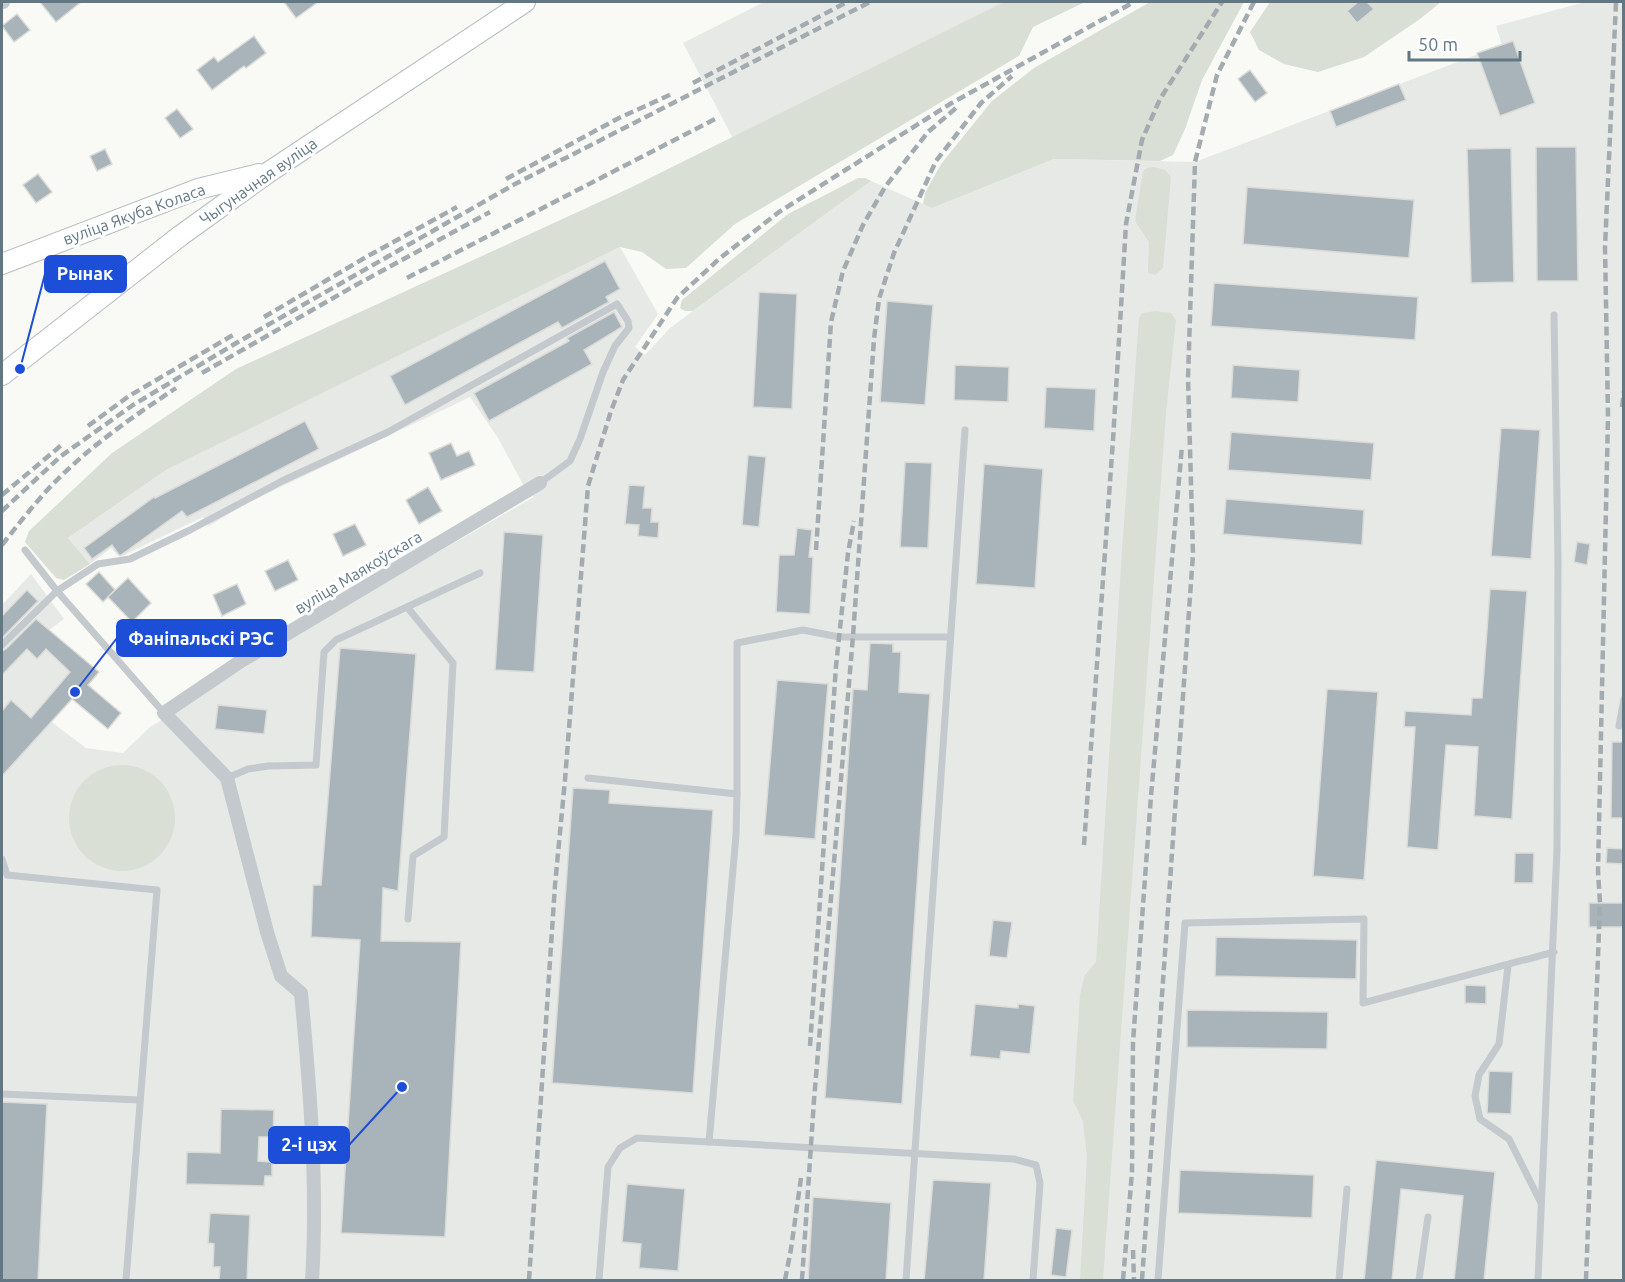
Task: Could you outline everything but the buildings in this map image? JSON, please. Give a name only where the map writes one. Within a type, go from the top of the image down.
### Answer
[{"type":"street","name":"Чыгуначная вуліца","points":[[2,375],[212,213],[269,172],[525,2]]},
{"type":"street","name":"вуліца Якуба Коласа","points":[[2,264],[88,229],[198,189],[269,172]]},
{"type":"street","points":[[198,189],[212,213]]},
{"type":"street","name":"вуліца Маякоўскага","points":[[164,712],[241,661],[540,483]]},
{"type":"street","points":[[164,712],[227,778],[267,932],[281,976],[301,993],[311,1097],[314,1250],[312,1281]]},
{"type":"lane","points":[[2,645],[57,591],[98,564],[130,559],[282,482],[388,432],[617,304],[628,321],[629,328],[615,346],[603,372],[570,461],[540,483]]},
{"type":"lane","points":[[1538,1281],[1557,849],[1558,583],[1554,315]]},
{"type":"lane","points":[[906,1281],[965,430]]},
{"type":"lane","points":[[25,550],[57,591],[164,712]]},
{"type":"lane","points":[[227,778],[248,769],[268,766],[316,765],[324,652],[336,640],[480,573]]},
{"type":"lane","points":[[407,607],[453,663],[444,837],[413,856],[408,919]]},
{"type":"lane","points":[[710,1142],[736,836],[737,642],[803,630],[839,637],[950,637]]},
{"type":"lane","points":[[1619,726],[1623,699]]},
{"type":"lane","points":[[588,778],[737,794]]},
{"type":"lane","points":[[2,858],[8,874],[157,890],[126,1281]]},
{"type":"lane","points":[[1158,1281],[1185,923],[1364,919],[1363,1003],[1554,952]]},
{"type":"lane","points":[[1508,966],[1499,1044],[1479,1076],[1474,1096],[1480,1119],[1509,1139],[1542,1205]]},
{"type":"lane","points":[[2,1094],[140,1100]]},
{"type":"lane","points":[[599,1281],[608,1167],[620,1148],[637,1138],[1014,1159],[1036,1165],[1040,1183],[1033,1281]]},
{"type":"lane","points":[[1338,1281],[1347,1189]]},
{"type":"lane","points":[[1419,1281],[1428,1217]]},
{"type":"shaded area","points":[[764,2],[1015,2],[737,146],[683,43]]},
{"type":"shaded area","points":[[1004,2],[1085,2],[1033,27],[1019,56],[735,224],[686,268],[666,269],[642,252],[620,247],[166,470],[68,538],[90,564],[64,580],[56,578],[25,542],[29,531],[112,453],[236,369],[630,188]]},
{"type":"shaded area","points":[[1150,2],[1244,2],[1202,80],[1185,129],[1173,155],[1160,161],[1054,159],[932,208],[923,204],[925,193],[941,164],[992,101],[1034,68]]},
{"type":"shaded area","points":[[1270,2],[1441,2],[1364,57],[1318,72],[1284,64],[1259,50],[1250,32]]},
{"type":"shaded area","points":[[1585,2],[1623,2],[1623,1280],[2,1280],[2,605],[31,574],[64,619],[49,630],[82,658],[37,711],[86,748],[123,753],[150,727],[181,709],[216,680],[534,497],[525,488],[498,438],[470,397],[245,504],[209,526],[203,517],[120,557],[111,548],[90,564],[68,538],[166,470],[620,247],[658,314],[635,347],[645,355],[670,328],[871,181],[932,208],[1054,159],[1195,162],[1502,45],[1496,26]]},
{"type":"shaded area","points":[[1154,167],[1165,170],[1171,177],[1163,268],[1155,275],[1148,273],[1149,242],[1135,221],[1143,171]]},
{"type":"shaded area","points":[[858,178],[871,181],[693,311],[680,308],[682,300],[788,214]]},
{"type":"shaded area","points":[[1155,311],[1171,313],[1176,320],[1166,413],[1103,1280],[1080,1280],[1087,1158],[1083,1121],[1073,1101],[1080,995],[1085,975],[1096,962],[1139,318],[1142,313]]},
{"type":"shaded area","points":[[122,765],[142,769],[160,780],[171,798],[175,818],[171,838],[160,856],[142,867],[122,871],[102,867],[84,856],[73,838],[69,818],[73,798],[84,780],[102,769]]},
{"type":"railway","points":[[693,83],[847,2]]},
{"type":"railway","points":[[2,511],[61,456],[133,405],[238,342],[515,184],[870,2]]},
{"type":"railway","points":[[529,1280],[555,885],[588,486],[623,380],[677,298],[719,259],[779,212],[950,104],[1134,2]]},
{"type":"railway","points":[[1084,845],[1126,224],[1142,140],[1160,99],[1222,2]]},
{"type":"railway","points":[[1142,1280],[1193,554],[1188,378],[1195,162],[1217,75],[1254,2]]},
{"type":"railway","points":[[1586,1280],[1600,903],[1598,871],[1608,416],[1605,247],[1616,2]]},
{"type":"railway","points":[[802,1280],[814,1100],[879,299],[894,253],[936,161],[981,103],[1012,76]]},
{"type":"railway","points":[[506,179],[619,118],[674,93]]},
{"type":"railway","points":[[816,550],[831,322],[843,271],[863,225],[885,187],[928,132],[956,108]]},
{"type":"railway","points":[[407,278],[717,118]]},
{"type":"railway","points":[[264,317],[457,207]]},
{"type":"railway","points":[[202,373],[490,212]]},
{"type":"railway","points":[[88,426],[129,396],[233,335]]},
{"type":"railway","points":[[2,545],[46,491],[75,463],[117,429],[176,388]]},
{"type":"railway","points":[[1622,407],[1624,391]]},
{"type":"railway","points":[[2,495],[64,443]]},
{"type":"railway","points":[[1123,1280],[1132,1172],[1133,1042],[1151,796],[1182,446]]},
{"type":"railway","points":[[810,1046],[836,666],[848,553],[854,521]]},
{"type":"railway","points":[[785,1280],[801,1178]]},
{"type":"railway","points":[[1133,1250],[1134,1280]]},
{"type":"place","name":"Рынак","points":[[20,369]]},
{"type":"place","name":"Фаніпальскі РЭС","points":[[75,692]]},
{"type":"place","name":"2-і цэх","points":[[402,1087]]}]
